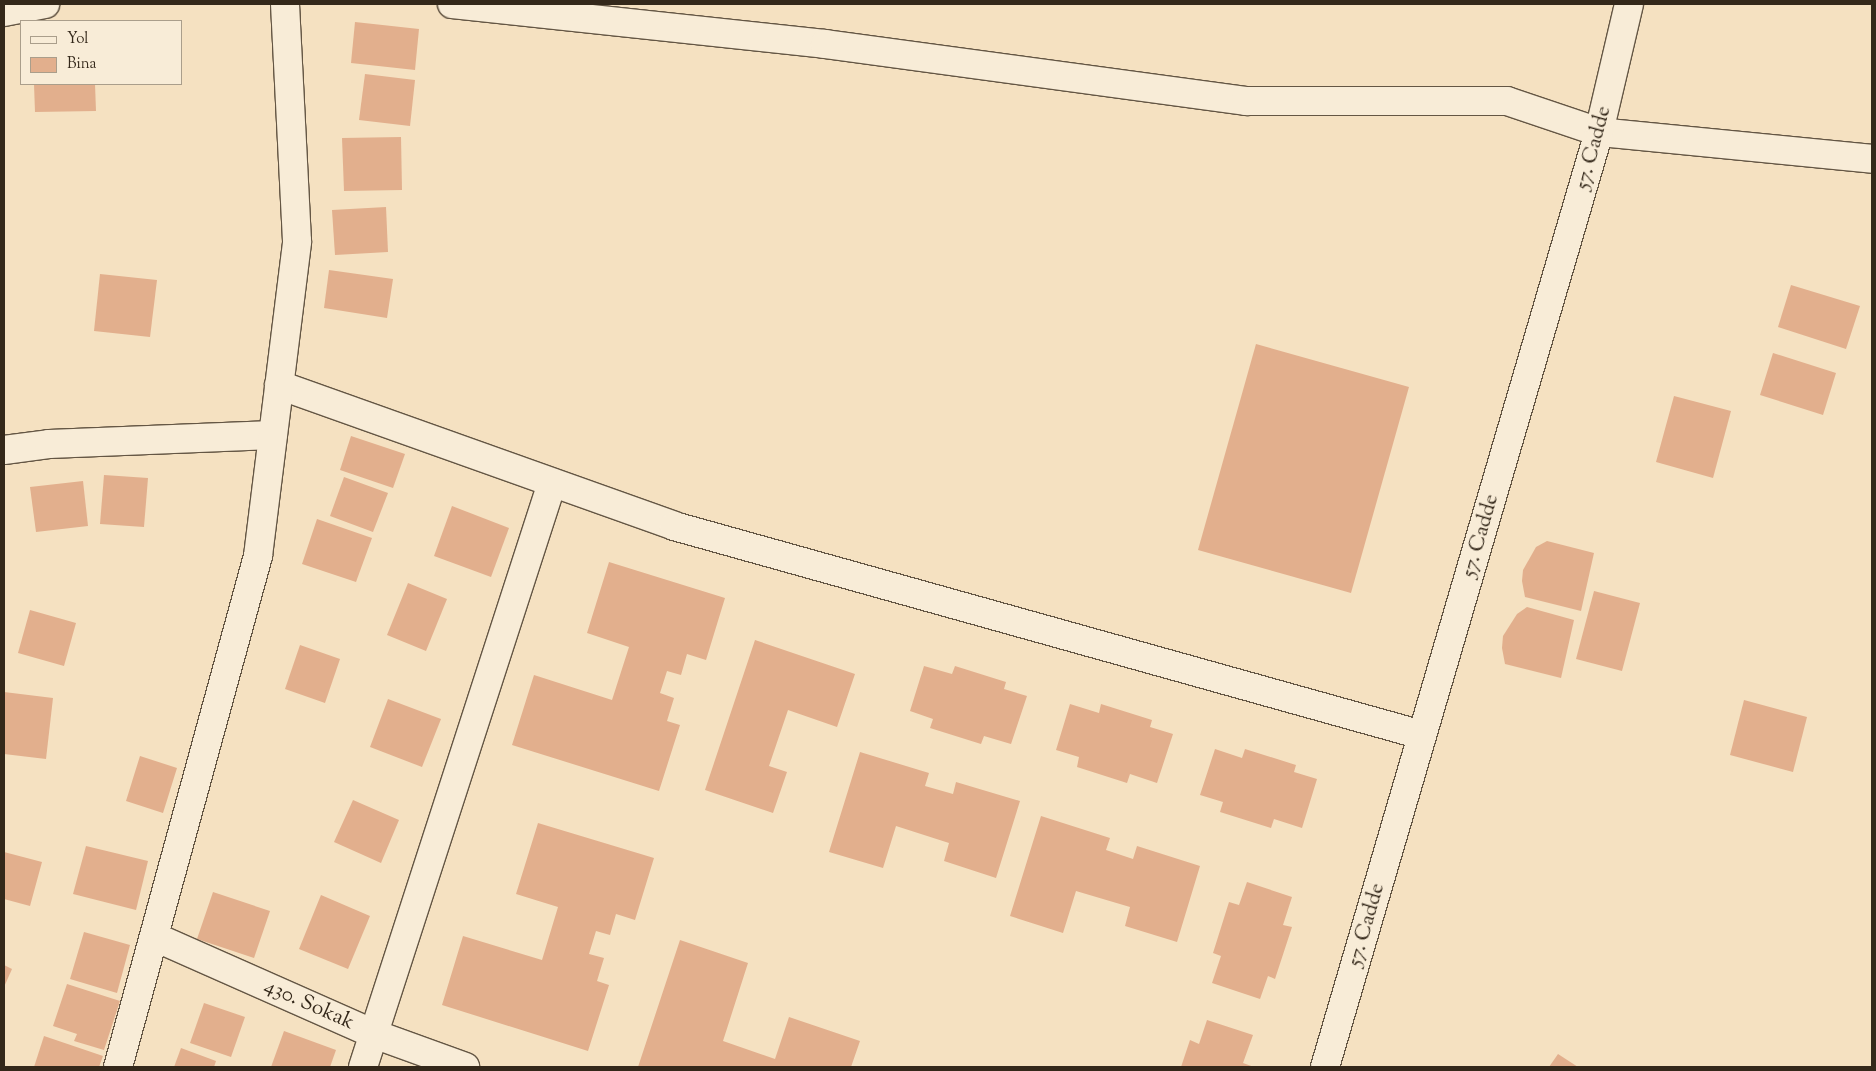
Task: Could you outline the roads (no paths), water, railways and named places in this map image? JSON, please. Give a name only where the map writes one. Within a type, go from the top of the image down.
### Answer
[{"type":"street","points":[[4,12],[42,4]]},
{"type":"street","points":[[118,1067],[258,556],[297,241],[285,4]]},
{"type":"street","points":[[452,4],[825,44],[1246,101],[1507,101],[1599,132],[1872,158]]},
{"type":"street","name":"57. Cadde","points":[[1325,1067],[1599,132],[1629,4]]},
{"type":"street","points":[[279,385],[674,526],[1422,735]]},
{"type":"street","points":[[4,450],[49,444],[273,435]]},
{"type":"street","points":[[363,1067],[552,483]]},
{"type":"street","name":"430. Sokak","points":[[155,937],[374,1034],[464,1067]]}]
